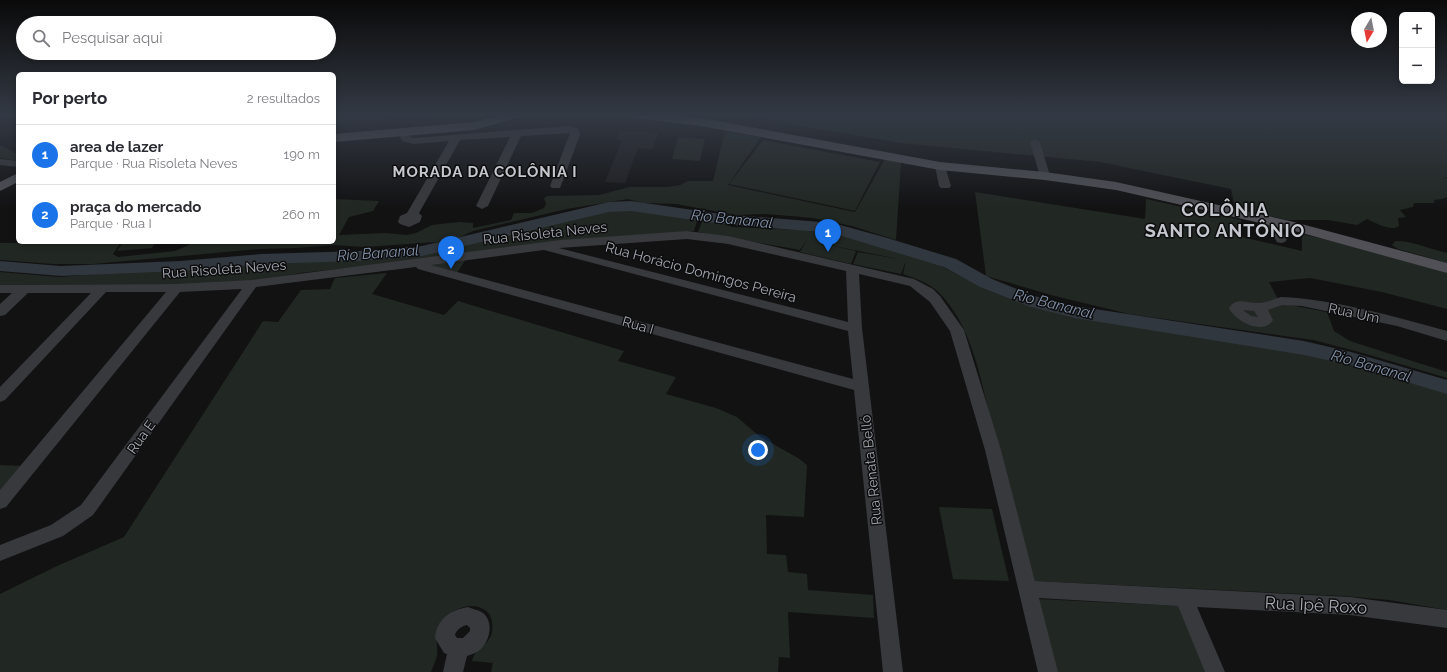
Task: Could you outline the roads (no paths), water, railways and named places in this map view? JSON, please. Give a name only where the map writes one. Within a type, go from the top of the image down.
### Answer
[{"type":"main road","points":[[828,145],[940,166],[1045,176],[1116,186],[1335,236],[1447,268]]},
{"type":"main road","points":[[0,187],[16,178]]},
{"type":"street","points":[[412,215],[452,145]]},
{"type":"street","points":[[482,206],[511,145]]},
{"type":"street","points":[[556,186],[571,145]]},
{"type":"street","points":[[1036,145],[1045,176]]},
{"type":"street","points":[[0,162],[16,164]]},
{"type":"street","points":[[940,166],[945,186]]},
{"type":"street","points":[[1270,220],[1281,239]]},
{"type":"street","name":"Rua Risoleta Neves","points":[[0,289],[176,288],[252,284],[414,264],[539,246],[696,235],[728,240],[919,285],[935,299],[954,325],[993,450],[1048,672]]},
{"type":"street","name":"Rua Horácio Domingos Pereira","points":[[539,246],[855,328]]},
{"type":"street","name":"Rua I","points":[[414,264],[461,275],[862,387]]},
{"type":"street","name":"Rua Renata Belló","points":[[852,269],[855,328],[893,672]]},
{"type":"street","name":"Rua E","points":[[0,553],[56,532],[70,525],[87,510],[252,284]]},
{"type":"street","points":[[0,396],[102,288]]},
{"type":"street","points":[[0,502],[176,288]]},
{"type":"street","points":[[0,312],[24,289]]},
{"type":"street","name":"Rua Um","points":[[1261,308],[1281,301],[1302,302],[1398,322],[1447,336]]},
{"type":"street","name":"Rua Ipê Roxo","points":[[1027,589],[1350,606],[1427,615],[1447,620]]},
{"type":"street","points":[[1184,598],[1215,672]]},
{"type":"street","points":[[453,672],[459,648]]},
{"type":"waterway","name":"Rio Bananal","points":[[0,266],[61,271],[180,266],[262,259],[358,256],[422,251],[609,207],[631,206],[721,219],[833,228],[878,240],[950,263],[986,283],[1028,300],[1075,312],[1304,348],[1351,359],[1447,387]]},
{"type":"place","name":"area de lazer","points":[[828,252]]},
{"type":"place","name":"praça do mercado","points":[[451,269]]},
{"type":"district","name":"MORADA DA COLÔNIA I","points":[[485,172]]},
{"type":"district","name":"COLÔNIA SANTO ANTÔNIO","points":[[1225,219]]}]
